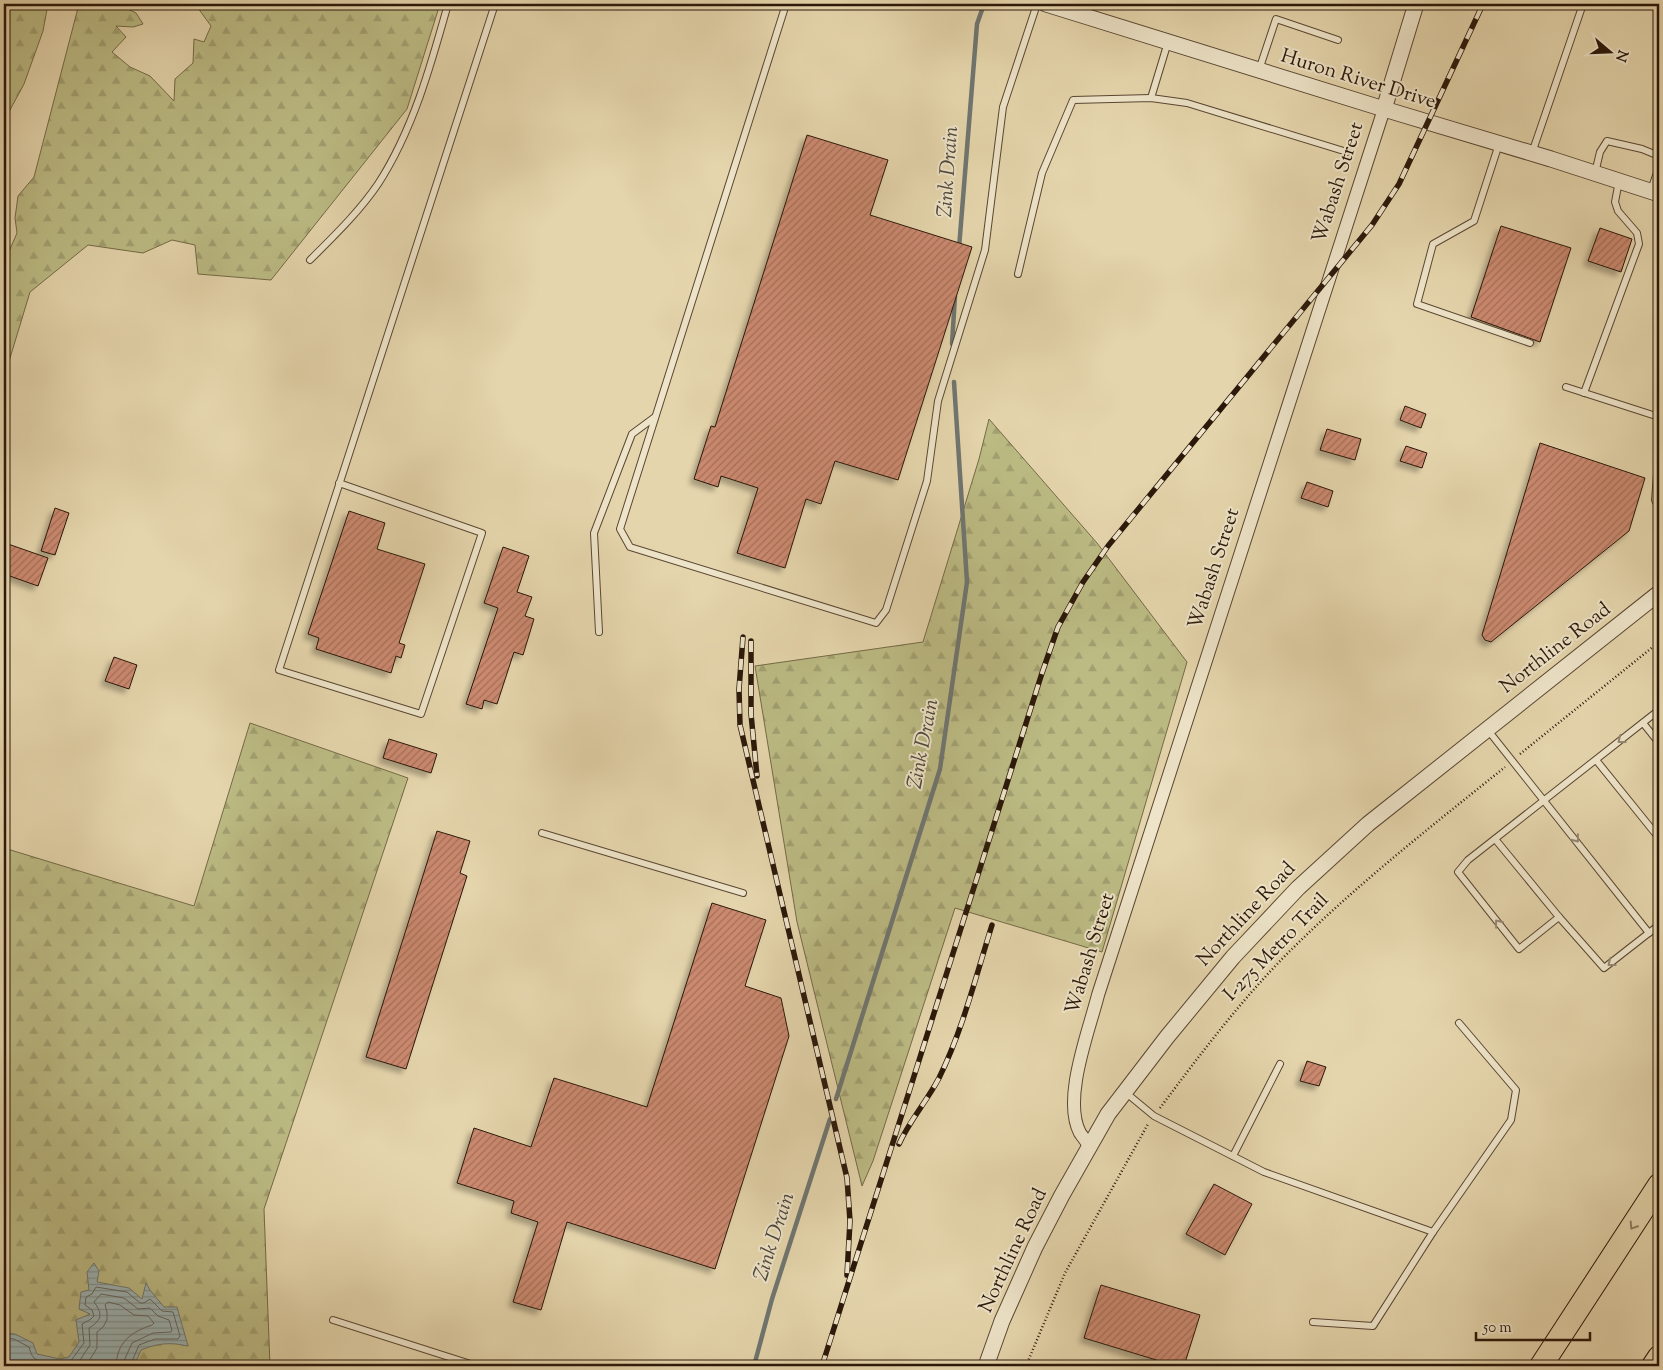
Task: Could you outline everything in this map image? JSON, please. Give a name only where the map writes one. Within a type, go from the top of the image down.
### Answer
[{"type":"highway","points":[[1541,1366],[1659,1185]]},
{"type":"highway","points":[[1653,1366],[1659,1357]]},
{"type":"street","name":"Huron River Drive","points":[[1046,4],[1532,153],[1655,193]]},
{"type":"street","name":"Wabash Street","points":[[1089,1146],[1080,1132],[1074,1112],[1074,1084],[1098,995],[1384,109],[1416,4]]},
{"type":"street","name":"Northline Road","points":[[986,1366],[1002,1321],[1035,1247],[1089,1146],[1108,1114],[1208,985],[1298,888],[1368,824],[1659,593]]},
{"type":"lane","points":[[310,260],[351,219],[378,183],[398,147],[412,118],[448,4]]},
{"type":"lane","points":[[339,483],[482,533],[421,714],[278,670],[494,4]]},
{"type":"lane","points":[[786,4],[620,529],[630,547],[876,623],[886,610],[927,481],[938,401],[985,250],[1003,107],[1037,4]]},
{"type":"lane","points":[[1532,153],[1584,4]]},
{"type":"lane","points":[[1259,70],[1276,19],[1338,40]]},
{"type":"lane","points":[[1151,98],[1168,41]]},
{"type":"lane","points":[[1018,274],[1042,173],[1073,100],[1151,98],[1187,103],[1347,152]]},
{"type":"lane","points":[[1595,173],[1600,152],[1607,141],[1642,149],[1659,156]]},
{"type":"lane","points":[[1500,144],[1474,221],[1433,244],[1417,304],[1530,343]]},
{"type":"lane","points":[[1655,193],[1659,167]]},
{"type":"lane","points":[[1584,393],[1638,244],[1637,233],[1618,211],[1615,202],[1619,181]]},
{"type":"lane","points":[[1566,387],[1659,417]]},
{"type":"lane","points":[[599,632],[594,533],[632,434],[656,416]]},
{"type":"lane","points":[[1659,448],[1655,500],[1659,508]]},
{"type":"lane","points":[[1559,917],[1519,949],[1458,872],[1468,860],[1659,710]]},
{"type":"lane","points":[[1643,723],[1659,743]]},
{"type":"lane","points":[[1488,729],[1650,933]]},
{"type":"lane","points":[[1596,760],[1659,838]]},
{"type":"lane","points":[[542,832],[743,892]]},
{"type":"lane","points":[[1495,839],[1604,968],[1659,925]]},
{"type":"lane","points":[[1312,1322],[1373,1326],[1433,1232],[1511,1120],[1516,1090],[1459,1022]]},
{"type":"lane","points":[[1233,1156],[1280,1064]]},
{"type":"lane","points":[[1125,1092],[1154,1116],[1264,1172],[1433,1232]]},
{"type":"lane","points":[[333,1320],[477,1366]]},
{"type":"path","name":"I-275 Metro Trail","points":[[1026,1366],[1065,1273],[1146,1127],[1224,1024],[1292,948],[1365,880],[1659,642]]},
{"type":"green space","points":[[4,4],[48,4],[43,31],[24,84],[4,121]]},
{"type":"green space","points":[[79,4],[128,4],[128,9],[136,13],[143,24],[133,27],[116,26],[126,37],[112,52],[130,67],[150,76],[174,101],[175,79],[193,63],[194,39],[204,42],[211,26],[195,4],[440,4],[407,109],[271,280],[198,274],[195,245],[172,240],[143,253],[88,245],[30,292],[4,378],[4,263],[17,233],[15,218],[18,196],[34,177]]},
{"type":"green space","points":[[989,419],[1097,543],[1187,662],[1102,952],[955,908],[873,1161],[862,1186],[797,922],[755,666],[923,642],[979,459]]},
{"type":"green space","points":[[250,723],[408,778],[264,1209],[270,1366],[4,1366],[4,848],[194,906]]},
{"type":"water","points":[[94,1263],[99,1271],[97,1282],[129,1288],[142,1299],[146,1283],[164,1307],[177,1307],[188,1346],[164,1344],[141,1350],[134,1366],[4,1366],[4,1333],[15,1334],[33,1343],[37,1354],[60,1359],[69,1357],[79,1342],[76,1320],[90,1314],[79,1309],[81,1292],[89,1290],[87,1272]]},
{"type":"building","points":[[807,135],[888,160],[870,215],[972,247],[898,480],[835,461],[821,504],[806,499],[785,568],[737,553],[758,488],[721,476],[718,487],[694,479],[711,426],[715,427]]},
{"type":"building","points":[[1501,226],[1571,248],[1540,342],[1471,317]]},
{"type":"building","points":[[1600,228],[1632,239],[1621,272],[1588,261]]},
{"type":"building","points":[[1405,406],[1426,414],[1421,428],[1400,420]]},
{"type":"building","points":[[1327,429],[1361,439],[1355,460],[1320,450]]},
{"type":"building","points":[[1540,443],[1645,478],[1629,531],[1491,642],[1485,640],[1482,635]]},
{"type":"building","points":[[1406,446],[1427,453],[1422,468],[1400,461]]},
{"type":"building","points":[[1307,482],[1333,491],[1328,507],[1301,498]]},
{"type":"building","points":[[55,508],[69,513],[55,555],[41,551]]},
{"type":"building","points":[[349,511],[385,523],[377,549],[425,564],[399,643],[405,645],[401,658],[396,656],[391,673],[316,649],[319,638],[308,634]]},
{"type":"building","points":[[8,544],[48,558],[38,586],[4,574],[4,555]]},
{"type":"building","points":[[503,547],[529,556],[517,592],[532,597],[525,616],[534,619],[523,655],[514,652],[497,704],[484,700],[482,709],[466,704],[498,608],[484,603]]},
{"type":"building","points":[[114,657],[137,665],[129,689],[105,681]]},
{"type":"building","points":[[389,739],[437,754],[431,773],[383,758]]},
{"type":"building","points":[[437,831],[470,841],[460,873],[467,876],[406,1069],[366,1057]]},
{"type":"building","points":[[712,903],[766,920],[745,986],[781,998],[789,1036],[715,1269],[567,1222],[541,1310],[513,1302],[538,1222],[511,1213],[514,1201],[457,1183],[474,1128],[531,1147],[554,1078],[647,1107]]},
{"type":"building","points":[[1307,1061],[1326,1067],[1319,1086],[1300,1081]]},
{"type":"building","points":[[1214,1184],[1252,1204],[1225,1255],[1186,1234]]},
{"type":"building","points":[[1101,1285],[1200,1315],[1184,1366],[1176,1366],[1084,1338]]},
{"type":"waterway","name":"Zink Drain","points":[[959,248],[977,24],[984,4]]},
{"type":"waterway","name":"Zink Drain","points":[[952,344],[955,296]]},
{"type":"waterway","name":"Zink Drain","points":[[836,1099],[940,769],[967,582],[954,382]]},
{"type":"waterway","name":"Zink Drain","points":[[754,1366],[772,1299],[830,1119]]},
{"type":"railway","points":[[822,1366],[1058,627],[1083,582],[1108,546],[1372,225],[1399,184],[1483,4]]},
{"type":"railway","points":[[743,637],[739,689],[740,725],[847,1178],[850,1221],[847,1275]]},
{"type":"railway","points":[[751,641],[751,714],[757,776]]},
{"type":"railway","points":[[899,1144],[939,1078],[948,1059],[992,925]]}]
